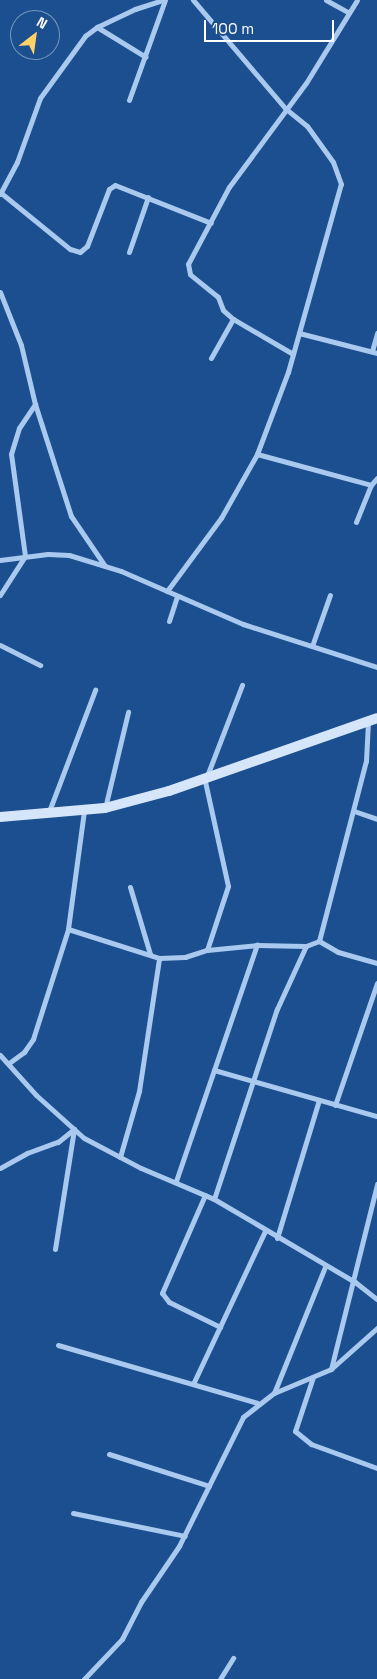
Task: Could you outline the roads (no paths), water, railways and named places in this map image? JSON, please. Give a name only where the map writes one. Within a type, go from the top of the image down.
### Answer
[{"type":"main road","points":[[0,817],[105,808],[204,781],[372,719]]},
{"type":"street","points":[[163,0],[135,8],[97,27],[86,36],[40,98],[16,162],[0,193],[70,248],[80,252],[87,246],[112,186],[125,188],[211,222]]},
{"type":"street","points":[[129,100],[146,58],[163,0]]},
{"type":"street","points":[[167,591],[221,518],[257,454],[281,395],[341,176],[307,126],[285,108],[193,0]]},
{"type":"street","points":[[326,0],[348,12]]},
{"type":"street","points":[[293,354],[233,319],[223,310],[218,297],[190,274],[187,267],[229,187],[285,108],[306,83],[357,0]]},
{"type":"street","points":[[97,27],[146,58]]},
{"type":"street","points":[[129,252],[148,197]]},
{"type":"street","points":[[0,292],[21,345],[35,404],[71,516],[105,566]]},
{"type":"street","points":[[211,358],[233,319]]},
{"type":"street","points":[[299,334],[374,352],[377,333]]},
{"type":"street","points":[[0,595],[25,556],[11,454],[19,428],[35,404]]},
{"type":"street","points":[[257,454],[372,485]]},
{"type":"street","points":[[356,522],[377,478]]},
{"type":"street","points":[[0,560],[25,556],[69,555],[105,566],[242,624],[377,667]]},
{"type":"street","points":[[312,646],[330,595]]},
{"type":"street","points":[[169,621],[177,596]]},
{"type":"street","points":[[0,644],[40,665]]},
{"type":"street","points":[[208,950],[228,886],[204,781],[242,685]]},
{"type":"street","points":[[48,814],[94,690]]},
{"type":"street","points":[[105,808],[128,712]]},
{"type":"street","points":[[319,941],[366,761],[372,719]]},
{"type":"street","points":[[9,1063],[29,1046],[38,1027],[68,929],[84,810]]},
{"type":"street","points":[[354,811],[377,819]]},
{"type":"street","points":[[130,887],[150,954]]},
{"type":"street","points":[[68,929],[159,958],[185,957],[208,950],[258,945],[306,946],[319,941]]},
{"type":"street","points":[[319,941],[338,952],[377,963]]},
{"type":"street","points":[[176,1181],[258,945]]},
{"type":"street","points":[[214,1199],[278,1009],[306,946]]},
{"type":"street","points":[[120,1157],[139,1091],[159,958]]},
{"type":"street","points":[[335,1104],[377,983]]},
{"type":"street","points":[[0,1055],[36,1095],[74,1129],[120,1157],[214,1199],[325,1267],[355,1282],[377,1299]]},
{"type":"street","points":[[214,1070],[377,1116]]},
{"type":"street","points":[[277,1238],[319,1100]]},
{"type":"street","points":[[0,1168],[27,1153],[58,1142],[74,1129]]},
{"type":"street","points":[[55,1250],[74,1129]]},
{"type":"street","points":[[331,1369],[355,1282],[377,1184]]},
{"type":"street","points":[[205,1195],[162,1292],[163,1297],[175,1306],[220,1327]]},
{"type":"street","points":[[193,1384],[265,1231]]},
{"type":"street","points":[[274,1392],[325,1267]]},
{"type":"street","points":[[84,1679],[122,1639],[141,1602],[185,1536],[238,1424],[257,1403],[274,1392],[331,1369],[377,1328]]},
{"type":"street","points":[[58,1345],[257,1403]]},
{"type":"street","points":[[313,1377],[295,1432],[311,1444],[377,1468]]},
{"type":"street","points":[[108,1454],[209,1486]]},
{"type":"street","points":[[73,1513],[185,1536]]},
{"type":"street","points":[[220,1679],[233,1658]]}]
